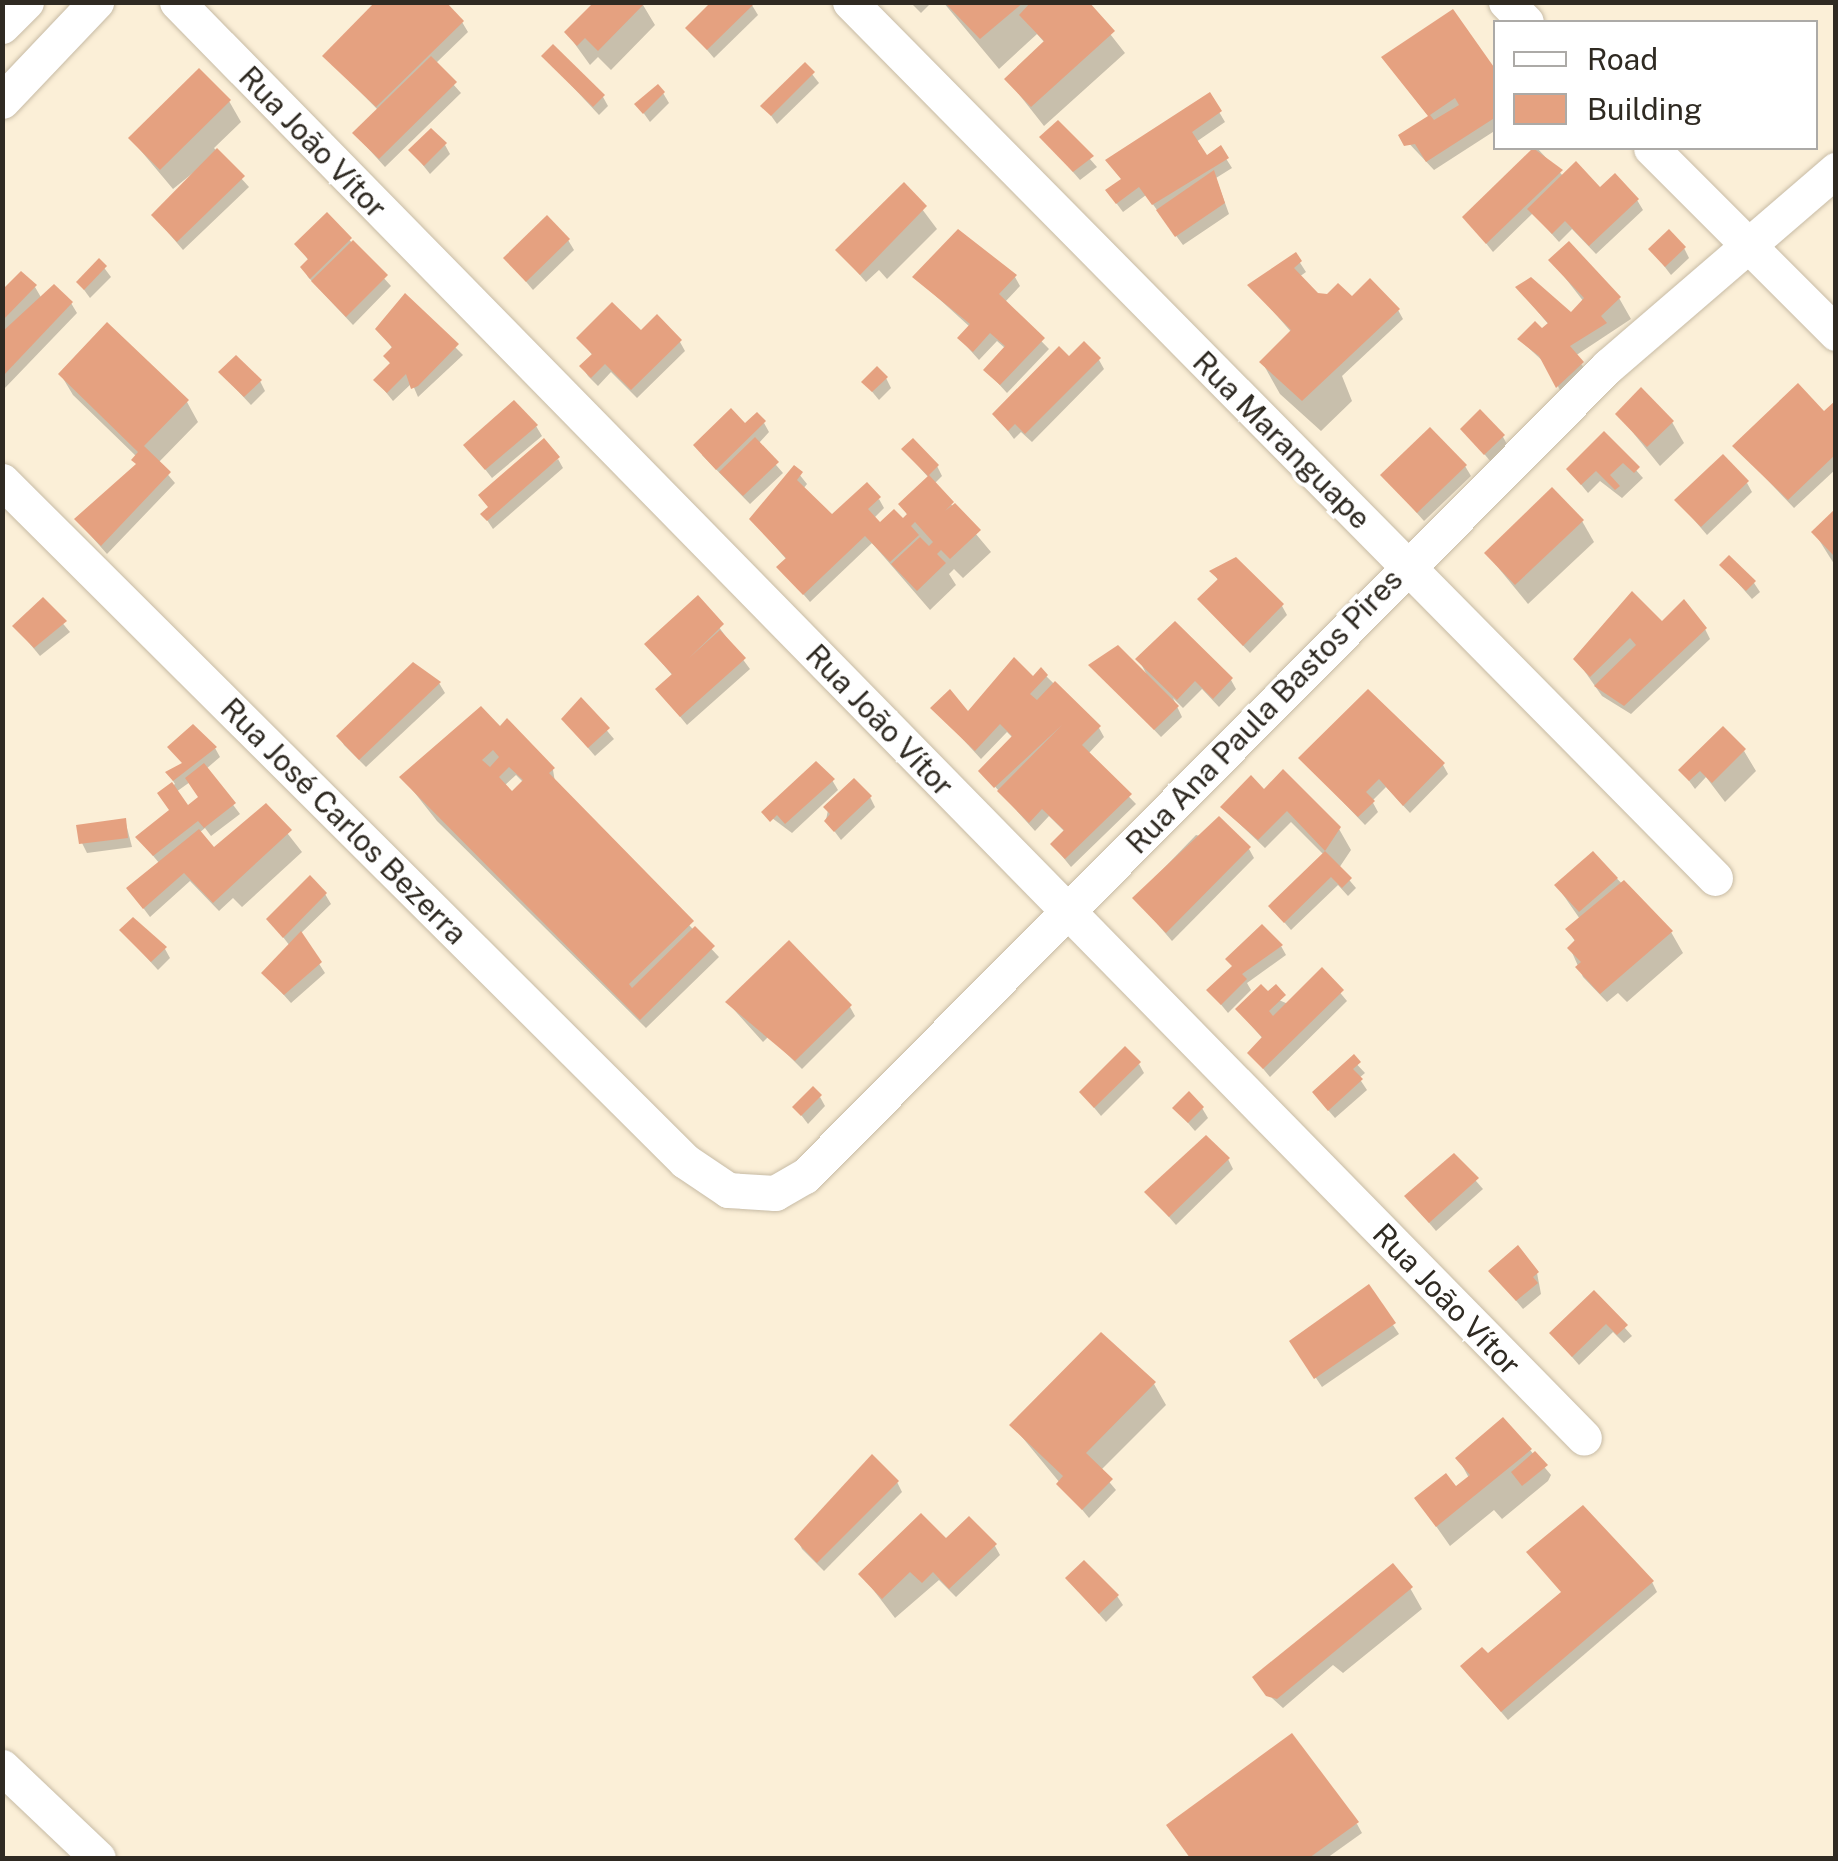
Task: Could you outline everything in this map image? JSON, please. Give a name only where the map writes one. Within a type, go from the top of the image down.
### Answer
[{"type":"street","points":[[2,26],[26,2]]},
{"type":"street","points":[[2,101],[96,2]]},
{"type":"street","name":"Rua João Vítor","points":[[177,2],[1584,1438]]},
{"type":"street","name":"Rua Maranguape","points":[[850,2],[1714,878]]},
{"type":"street","points":[[1506,2],[1524,20]]},
{"type":"street","points":[[1653,150],[1836,333]]},
{"type":"street","name":"Rua Ana Paula Bastos Pires","points":[[685,1161],[728,1190],[750,1197],[774,1193],[805,1176],[1066,910],[1267,715],[1406,566],[1608,366],[1836,170]]},
{"type":"street","name":"Rua José Carlos Bezerra","points":[[2,480],[685,1161]]},
{"type":"street","points":[[2,1767],[98,1858]]},
{"type":"building","points":[[375,2],[446,2],[464,21],[376,107],[322,56]]},
{"type":"building","points":[[594,2],[646,2],[598,51],[585,38],[577,46],[564,32]]},
{"type":"building","points":[[711,2],[756,2],[707,50],[685,28]]},
{"type":"building","points":[[944,2],[1024,2],[980,39]]},
{"type":"building","points":[[1031,2],[1089,2],[1115,31],[1031,107],[1004,79],[1044,41],[1019,15]]},
{"type":"building","points":[[1453,9],[1493,66],[1493,119],[1426,162],[1415,144],[1404,146],[1398,135],[1428,116],[1381,57]],"holes":[[[1455,98],[1459,105],[1434,120],[1430,115]]]},
{"type":"building","points":[[553,44],[605,95],[593,107],[541,56]]},
{"type":"building","points":[[431,56],[457,82],[379,159],[352,133]]},
{"type":"building","points":[[805,62],[815,72],[771,116],[760,106]]},
{"type":"building","points":[[199,68],[231,100],[160,170],[128,138]]},
{"type":"building","points":[[658,84],[665,92],[643,114],[634,104]]},
{"type":"building","points":[[1210,92],[1222,111],[1192,132],[1207,155],[1221,145],[1229,158],[1152,205],[1139,187],[1116,204],[1105,190],[1121,179],[1105,160]]},
{"type":"building","points":[[1058,120],[1094,156],[1073,172],[1039,137]]},
{"type":"building","points":[[431,128],[447,143],[424,166],[408,150]]},
{"type":"building","points":[[217,148],[245,176],[177,242],[151,215]]},
{"type":"building","points":[[1531,150],[1563,170],[1486,244],[1462,217]]},
{"type":"building","points":[[1576,161],[1600,187],[1615,173],[1639,199],[1589,246],[1565,221],[1552,234],[1527,209]]},
{"type":"building","points":[[1214,170],[1225,203],[1175,237],[1156,210]]},
{"type":"building","points":[[904,182],[927,206],[860,275],[835,250]]},
{"type":"building","points":[[327,212],[352,238],[310,279],[300,267],[308,259],[294,244]]},
{"type":"building","points":[[547,215],[570,239],[526,282],[503,258]]},
{"type":"building","points":[[958,229],[1017,275],[999,294],[1045,338],[1000,385],[983,370],[1005,346],[990,333],[973,352],[957,338],[970,324],[912,277]]},
{"type":"building","points":[[1669,229],[1686,247],[1665,267],[1648,249]]},
{"type":"building","points":[[353,240],[388,275],[346,317],[311,281]]},
{"type":"building","points":[[1569,241],[1621,297],[1601,316],[1607,323],[1570,346],[1584,362],[1556,388],[1539,356],[1517,339],[1535,321],[1542,328],[1548,323],[1515,287],[1531,277],[1571,312],[1584,298],[1548,260]]},
{"type":"building","points":[[1296,252],[1302,261],[1294,268],[1318,293],[1327,294],[1338,283],[1352,296],[1370,278],[1400,309],[1302,401],[1259,362],[1291,330],[1247,285]]},
{"type":"building","points":[[99,258],[107,266],[84,290],[76,282]]},
{"type":"building","points":[[21,271],[37,285],[2,321],[2,290]]},
{"type":"building","points":[[54,284],[73,302],[2,377],[2,332]]},
{"type":"building","points":[[405,293],[459,344],[418,386],[411,389],[406,374],[387,393],[373,380],[390,363],[383,356],[392,347],[375,329]]},
{"type":"building","points":[[612,302],[641,330],[657,314],[682,340],[631,390],[605,364],[591,378],[579,366],[592,354],[576,338]]},
{"type":"building","points":[[107,322],[189,400],[144,446],[171,472],[101,546],[74,519],[136,464],[131,460],[138,452],[58,374]]},
{"type":"building","points":[[1084,341],[1101,358],[1025,434],[1015,424],[1008,431],[992,414],[1059,346],[1069,356]]},
{"type":"building","points":[[236,355],[262,380],[244,397],[218,372]]},
{"type":"building","points":[[877,366],[888,377],[872,392],[861,382]]},
{"type":"building","points":[[1798,383],[1824,411],[1836,400],[1836,454],[1788,500],[1732,446]]},
{"type":"building","points":[[1641,387],[1674,421],[1647,447],[1615,414]]},
{"type":"building","points":[[514,400],[538,425],[485,470],[463,445]]},
{"type":"building","points":[[731,408],[745,423],[757,412],[766,421],[716,470],[693,445]]},
{"type":"building","points":[[1480,409],[1505,435],[1484,455],[1460,429]]},
{"type":"building","points":[[1430,427],[1467,465],[1417,513],[1380,475]]},
{"type":"building","points":[[1604,431],[1640,467],[1634,473],[1623,463],[1610,475],[1620,486],[1615,490],[1596,471],[1581,485],[1566,469]]},
{"type":"building","points":[[755,437],[779,462],[743,496],[719,472]]},
{"type":"building","points":[[544,438],[560,457],[487,521],[480,514],[488,507],[478,495]]},
{"type":"building","points":[[913,438],[939,465],[929,475],[954,502],[945,511],[955,503],[981,530],[950,559],[941,550],[937,554],[946,563],[917,591],[891,564],[920,537],[929,546],[933,542],[915,522],[911,526],[919,535],[890,562],[865,536],[803,595],[776,567],[786,558],[749,519],[794,465],[803,472],[797,480],[832,514],[867,482],[881,497],[868,509],[880,522],[894,509],[903,518],[907,514],[898,504],[928,476],[901,449]]},
{"type":"building","points":[[1723,454],[1749,481],[1701,527],[1674,500]]},
{"type":"building","points":[[1552,487],[1584,520],[1515,585],[1484,553]]},
{"type":"building","points":[[1836,508],[1836,558],[1811,532]]},
{"type":"building","points":[[1729,555],[1756,581],[1746,591],[1719,565]]},
{"type":"building","points":[[1236,557],[1284,604],[1243,646],[1197,599],[1218,579],[1209,571]]},
{"type":"building","points":[[1632,591],[1662,621],[1684,599],[1707,628],[1624,706],[1594,686],[1636,645],[1630,638],[1590,677],[1573,659]]},
{"type":"building","points":[[698,595],[724,624],[689,658],[720,630],[746,658],[680,717],[655,689],[672,674],[644,644]]},
{"type":"building","points":[[43,597],[67,621],[34,648],[12,626]]},
{"type":"building","points":[[1175,621],[1233,678],[1213,699],[1195,681],[1177,700],[1135,659]]},
{"type":"building","points":[[1118,645],[1179,706],[1154,730],[1088,665]]},
{"type":"building","points":[[1014,657],[1033,676],[1041,667],[1048,675],[1030,694],[1037,700],[1055,681],[1101,726],[1082,745],[1132,794],[1065,859],[1050,844],[1064,830],[1042,809],[1029,823],[997,791],[1062,725],[994,788],[978,771],[1012,736],[1000,724],[975,751],[930,708],[950,689],[968,711]]},
{"type":"building","points":[[413,662],[441,682],[359,760],[336,736]]},
{"type":"building","points":[[1368,689],[1445,763],[1403,806],[1379,779],[1366,792],[1375,801],[1358,817],[1298,758]]},
{"type":"building","points":[[581,697],[610,728],[588,748],[561,719]]},
{"type":"building","points":[[481,706],[500,726],[507,718],[555,768],[549,773],[694,921],[629,984],[632,988],[695,926],[715,946],[640,1020],[399,777]],"holes":[[[493,750],[499,757],[490,767],[482,760]],[[509,767],[523,780],[512,791],[499,777]]]},
{"type":"building","points":[[193,724],[217,747],[173,781],[165,772],[182,763],[167,747]]},
{"type":"building","points":[[1723,726],[1746,749],[1712,783],[1700,771],[1689,781],[1678,770]]},
{"type":"building","points":[[816,761],[835,779],[785,824],[777,815],[770,822],[761,812]]},
{"type":"building","points":[[204,763],[236,803],[204,828],[198,821],[153,856],[135,837],[169,810],[157,793],[172,782],[188,805],[198,797],[185,778]]},
{"type":"building","points":[[1283,769],[1341,827],[1325,851],[1287,811],[1258,840],[1220,807],[1251,775],[1264,789]]},
{"type":"building","points":[[854,778],[872,796],[834,832],[824,821],[830,814],[823,807]]},
{"type":"building","points":[[266,803],[292,830],[213,903],[184,873],[143,909],[126,888],[199,829],[214,847]]},
{"type":"building","points":[[1219,816],[1251,847],[1166,933],[1132,898]]},
{"type":"building","points":[[126,818],[128,838],[79,844],[76,825]]},
{"type":"building","points":[[1325,851],[1352,878],[1342,888],[1331,877],[1284,923],[1268,906]]},
{"type":"building","points":[[1593,851],[1618,878],[1579,912],[1554,885]]},
{"type":"building","points":[[310,875],[327,893],[283,938],[266,919]]},
{"type":"building","points":[[1624,880],[1673,931],[1600,994],[1575,967],[1581,962],[1567,948],[1575,940],[1565,929]]},
{"type":"building","points":[[133,917],[167,947],[151,962],[119,930]]},
{"type":"building","points":[[1262,924],[1283,945],[1242,974],[1247,979],[1221,1005],[1206,990],[1232,966],[1225,959]]},
{"type":"building","points":[[301,931],[322,962],[284,995],[261,973]]},
{"type":"building","points":[[789,940],[852,1005],[795,1061],[725,1002]]},
{"type":"building","points":[[1322,967],[1344,990],[1263,1069],[1247,1053],[1262,1037],[1235,1009],[1261,984],[1268,991],[1276,984],[1286,995],[1269,1011],[1273,1016]]},
{"type":"building","points":[[1125,1046],[1141,1062],[1094,1108],[1079,1092]]},
{"type":"building","points":[[1354,1054],[1361,1062],[1353,1069],[1363,1079],[1328,1111],[1312,1092]]},
{"type":"building","points":[[813,1086],[822,1095],[801,1116],[792,1107]]},
{"type":"building","points":[[1189,1091],[1204,1107],[1188,1123],[1172,1108]]},
{"type":"building","points":[[1206,1135],[1230,1158],[1169,1217],[1144,1192]]},
{"type":"building","points":[[1454,1153],[1479,1178],[1429,1223],[1404,1196]]},
{"type":"building","points":[[1518,1245],[1539,1272],[1533,1277],[1538,1283],[1516,1301],[1488,1271]]},
{"type":"building","points":[[1369,1284],[1396,1323],[1314,1379],[1289,1341]]},
{"type":"building","points":[[1594,1290],[1628,1325],[1617,1335],[1606,1324],[1572,1357],[1549,1333]]},
{"type":"building","points":[[1101,1332],[1156,1382],[1086,1453],[1113,1479],[1082,1510],[1056,1484],[1063,1476],[1009,1425]]},
{"type":"building","points":[[1503,1417],[1532,1449],[1436,1527],[1414,1498],[1446,1473],[1456,1486],[1470,1475],[1455,1458]]},
{"type":"building","points":[[1535,1451],[1548,1465],[1522,1486],[1511,1472]]},
{"type":"building","points":[[872,1454],[899,1481],[817,1563],[794,1539]]},
{"type":"building","points":[[1583,1505],[1654,1581],[1501,1712],[1460,1666],[1482,1647],[1488,1653],[1561,1592],[1526,1552]]},
{"type":"building","points":[[921,1513],[946,1538],[969,1516],[997,1544],[949,1589],[933,1572],[922,1583],[910,1572],[882,1599],[858,1574]]},
{"type":"building","points":[[1084,1560],[1119,1595],[1099,1614],[1065,1578]]},
{"type":"building","points":[[1393,1563],[1413,1587],[1277,1699],[1266,1696],[1252,1677]]},
{"type":"building","points":[[1292,1733],[1359,1822],[1309,1858],[1190,1858],[1166,1825]]}]
